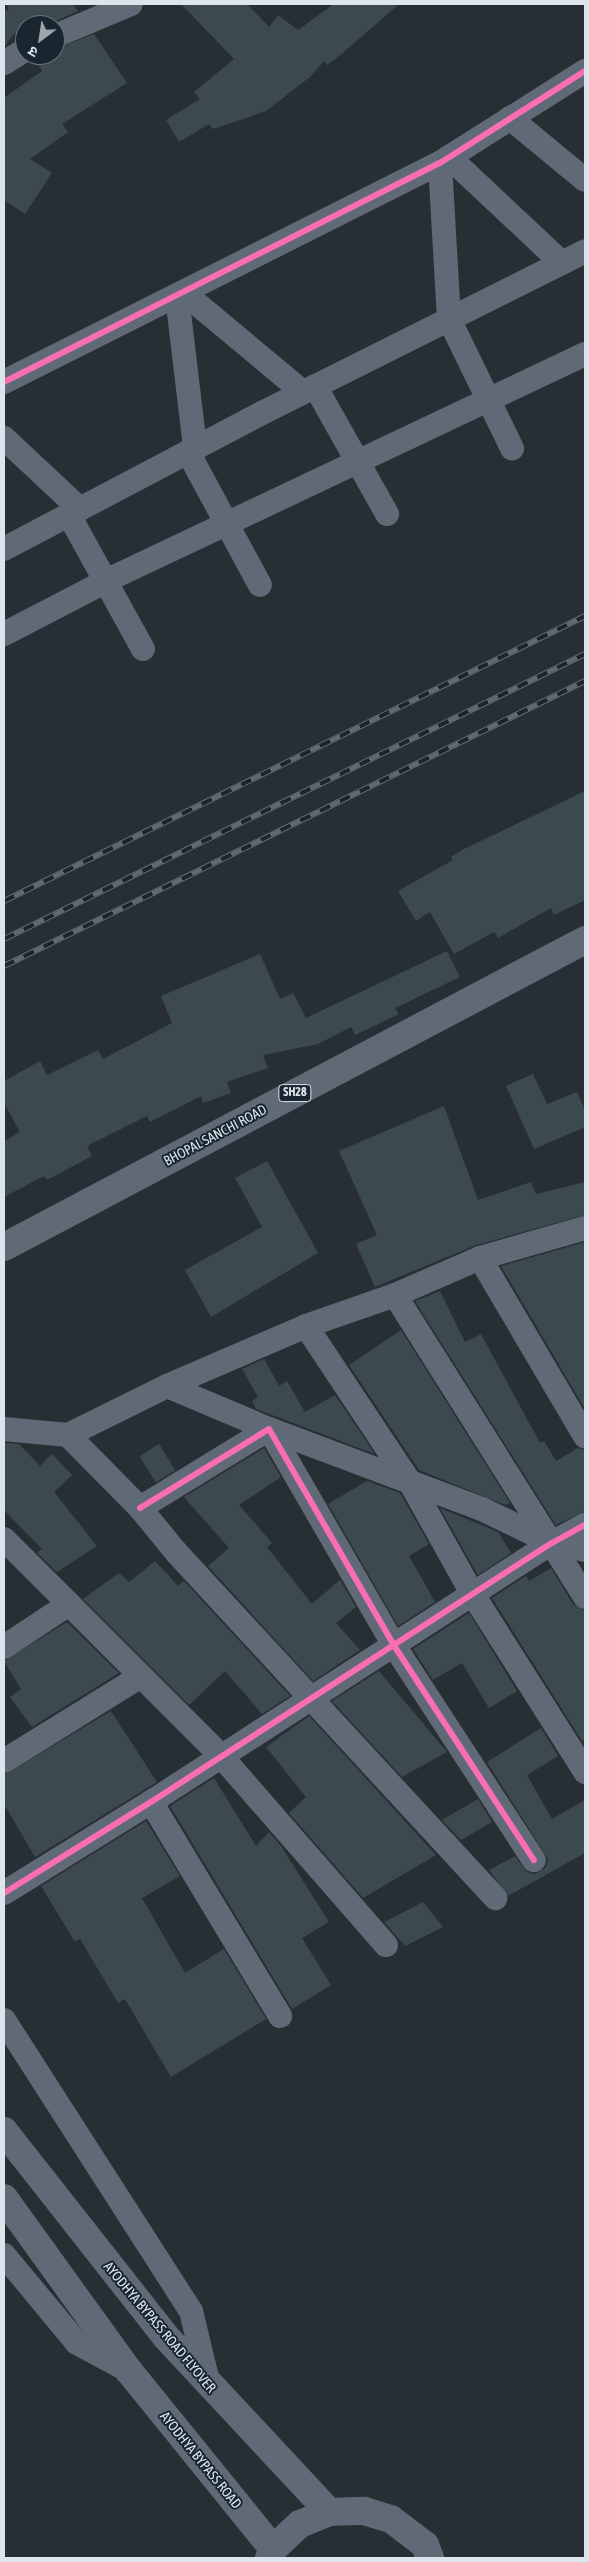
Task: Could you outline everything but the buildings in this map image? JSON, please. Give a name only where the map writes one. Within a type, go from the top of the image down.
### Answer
[{"type":"main road","name":"BHOPAL SANCHI ROAD","points":[[4,1247],[585,940]]},
{"type":"main road","name":"AYODHYA BYPASS ROAD FLYOVER","points":[[4,2131],[38,2176],[210,2387],[329,2512]]},
{"type":"main road","points":[[4,2198],[129,2372]]},
{"type":"main road","name":"AYODHYA BYPASS ROAD","points":[[129,2372],[277,2547]]},
{"type":"main road","points":[[277,2547],[300,2524],[329,2512],[364,2511],[391,2519],[424,2545],[430,2558]]},
{"type":"street","points":[[65,32],[131,4]]},
{"type":"street","points":[[4,63],[15,56]]},
{"type":"street","points":[[4,382],[180,295],[444,160],[585,71]]},
{"type":"street","points":[[510,118],[585,180]]},
{"type":"street","points":[[444,160],[562,262]]},
{"type":"street","points":[[444,160],[449,319],[486,399],[512,448]]},
{"type":"street","points":[[4,549],[309,389],[585,251]]},
{"type":"street","points":[[180,295],[309,389],[356,461],[387,514]]},
{"type":"street","points":[[180,295],[191,450],[260,585]]},
{"type":"street","points":[[4,634],[104,582],[486,399],[585,354]]},
{"type":"street","points":[[4,438],[74,512],[104,582],[143,649]]},
{"type":"street","points":[[4,1429],[68,1435],[167,1386],[306,1326],[395,1295],[480,1258],[583,1232]]},
{"type":"street","points":[[480,1258],[585,1436]]},
{"type":"street","points":[[395,1295],[585,1597]]},
{"type":"street","points":[[306,1326],[411,1484],[472,1593],[585,1772]]},
{"type":"street","points":[[167,1386],[269,1429],[411,1484],[482,1509],[552,1543],[585,1550]]},
{"type":"street","points":[[140,1508],[269,1429]]},
{"type":"street","points":[[269,1429],[393,1644],[534,1860]]},
{"type":"street","points":[[68,1435],[140,1508],[309,1698],[495,1898]]},
{"type":"street","points":[[4,1893],[151,1802],[472,1593],[552,1543],[585,1525]]},
{"type":"street","points":[[4,1539],[221,1756],[386,1945]]},
{"type":"street","points":[[4,1647],[69,1604]]},
{"type":"street","points":[[4,1761],[141,1676]]},
{"type":"street","points":[[151,1802],[280,2016]]},
{"type":"street","points":[[4,2020],[192,2311],[210,2387]]},
{"type":"street","points":[[4,2255],[77,2343],[129,2372]]},
{"type":"railway","points":[[4,901],[585,616]]},
{"type":"railway","points":[[4,939],[585,654]]},
{"type":"railway","points":[[4,966],[585,681]]},
{"type":"cycle path","points":[[4,382],[440,163],[585,71]]},
{"type":"cycle path","points":[[140,1508],[269,1429],[393,1644],[534,1860]]},
{"type":"cycle path","points":[[4,1893],[151,1802],[552,1543],[585,1525]]}]
